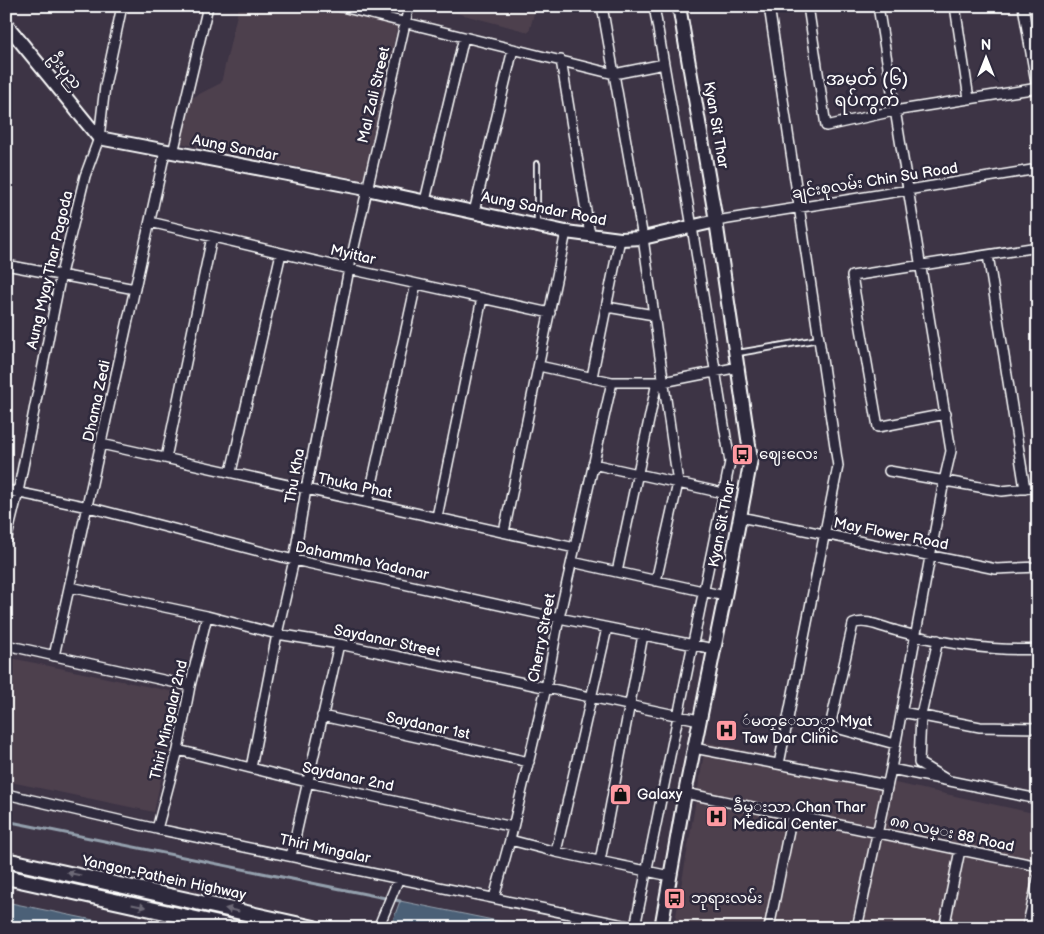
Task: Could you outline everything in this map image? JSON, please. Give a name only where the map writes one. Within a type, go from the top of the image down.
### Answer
[{"type":"main road","name":"Kyan Sit Thar","points":[[661,928],[684,793],[751,459],[739,367],[716,221],[679,6]]},
{"type":"main road","name":"ဦးပုည","points":[[6,24],[99,138]]},
{"type":"main road","name":"Aung Sandar","points":[[99,138],[366,189]]},
{"type":"main road","name":"Aung Sandar Road","points":[[366,189],[566,232],[620,239],[643,238],[716,221]]},
{"type":"main road","name":"Yangon-Pathein Highway","points":[[6,860],[314,928]]},
{"type":"main road","points":[[6,877],[237,928]]},
{"type":"street","name":"Aung Myay Thar Pagoda","points":[[6,541],[18,492],[61,274],[85,176],[99,138],[105,86],[122,6]]},
{"type":"street","name":"Dhama Zedi","points":[[54,656],[150,222],[208,6]]},
{"type":"street","points":[[338,6],[614,74],[664,64]]},
{"type":"street","name":"Mal Zali Street","points":[[366,189],[409,6]]},
{"type":"street","points":[[602,6],[643,238],[654,315],[660,382],[678,483],[656,581]]},
{"type":"street","points":[[636,927],[730,462],[654,6]]},
{"type":"street","points":[[769,6],[838,466],[780,764]]},
{"type":"street","points":[[808,6],[826,126],[894,112],[1037,88],[1023,6]]},
{"type":"street","points":[[857,928],[891,769],[951,450],[878,6]]},
{"type":"street","points":[[955,6],[969,99]]},
{"type":"street","points":[[425,201],[464,37]]},
{"type":"street","points":[[474,212],[513,49]]},
{"type":"street","points":[[561,60],[590,235]]},
{"type":"street","name":"ချင်းစုလမ်း Chin Su Road","points":[[716,221],[1038,169]]},
{"type":"street","points":[[6,182],[6,193]]},
{"type":"street","name":"Thu Kha","points":[[251,768],[277,634],[294,560],[306,489],[366,189]]},
{"type":"street","name":"Myittar","points":[[150,222],[349,269],[550,313]]},
{"type":"street","points":[[504,532],[566,232]]},
{"type":"street","points":[[166,458],[212,237]]},
{"type":"street","points":[[592,377],[620,239]]},
{"type":"street","points":[[946,414],[878,427],[852,276],[1038,247]]},
{"type":"street","points":[[231,472],[281,253]]},
{"type":"street","points":[[988,255],[1025,489]]},
{"type":"street","points":[[6,265],[135,289]]},
{"type":"street","points":[[368,502],[416,284]]},
{"type":"street","points":[[437,517],[482,298]]},
{"type":"street","points":[[607,307],[654,315]]},
{"type":"street","points":[[539,366],[612,382],[660,382],[739,367]]},
{"type":"street","name":"Cherry Street","points":[[494,898],[510,840],[546,688],[559,618],[612,382]]},
{"type":"street","points":[[617,572],[660,382]]},
{"type":"street","name":"Thuka Phat","points":[[101,444],[575,548]]},
{"type":"street","points":[[594,464],[723,493]]},
{"type":"street","points":[[889,471],[1002,491],[1038,486]]},
{"type":"street","name":"Dahammha Yadanar","points":[[6,490],[88,508],[294,560],[559,618],[714,649]]},
{"type":"street","name":"May Flower Road","points":[[740,517],[996,569],[1038,568]]},
{"type":"street","points":[[572,562],[725,596]]},
{"type":"street","name":"Saydanar Street","points":[[70,587],[207,616],[277,634],[339,644],[700,720]]},
{"type":"street","name":"Thiri Mingalar 2nd","points":[[157,829],[178,750],[190,686],[207,616]]},
{"type":"street","points":[[895,744],[840,729],[833,726],[831,722],[853,624],[862,622],[916,636],[983,647],[1038,649]]},
{"type":"street","points":[[556,852],[607,628]]},
{"type":"street","points":[[600,861],[643,635]]},
{"type":"street","points":[[938,640],[921,715],[919,763],[949,781]]},
{"type":"street","points":[[291,856],[339,644]]},
{"type":"street","points":[[6,646],[190,686]]},
{"type":"street","points":[[902,712],[980,727],[1038,728]]},
{"type":"street","name":"Saydanar 1st","points":[[322,716],[528,762]]},
{"type":"street","points":[[694,748],[887,785]]},
{"type":"street","name":"Saydanar 2nd","points":[[178,750],[307,782],[513,827]]},
{"type":"street","points":[[891,769],[1038,799]]},
{"type":"street","name":"၈၈ လမ္း 88 Road","points":[[684,793],[1038,866]]},
{"type":"street","name":"Thiri Mingalar","points":[[6,794],[157,829],[636,927]]},
{"type":"street","points":[[769,928],[792,815]]},
{"type":"street","points":[[510,840],[556,852],[670,876]]},
{"type":"street","points":[[944,928],[960,850]]},
{"type":"street","points":[[378,928],[399,878]]},
{"type":"street","points":[[1027,928],[1038,879]]},
{"type":"lane","points":[[537,164],[537,226]]},
{"type":"lane","points":[[736,353],[819,339]]},
{"type":"shaded area","points":[[239,6],[320,6],[398,24],[363,180],[170,141],[178,105],[221,83]]},
{"type":"shaded area","points":[[429,6],[536,6],[529,32]]},
{"type":"shaded area","points":[[6,657],[179,693],[154,812],[6,781]]},
{"type":"shaded area","points":[[706,742],[1038,814],[1038,928],[674,928]]},
{"type":"water","points":[[400,901],[532,928],[390,928]]},
{"type":"water","points":[[6,902],[132,928],[6,928]]},
{"type":"waterway","points":[[6,821],[400,901]]},
{"type":"place","name":"ဈေးလေး","points":[[743,454]]},
{"type":"place","name":"ဴမတ္ေသာ္တာ Myat Taw Dar Clinic","points":[[726,730]]},
{"type":"place","name":"Galaxy","points":[[621,794]]},
{"type":"place","name":"ခဵမ္းသာ Chan Thar Medical Center","points":[[717,816]]},
{"type":"place","name":"ဘုရားလမ်း","points":[[675,898]]},
{"type":"district","name":"အမှတ် (၆) ရပ်ကွက်","points":[[867,89]]}]
